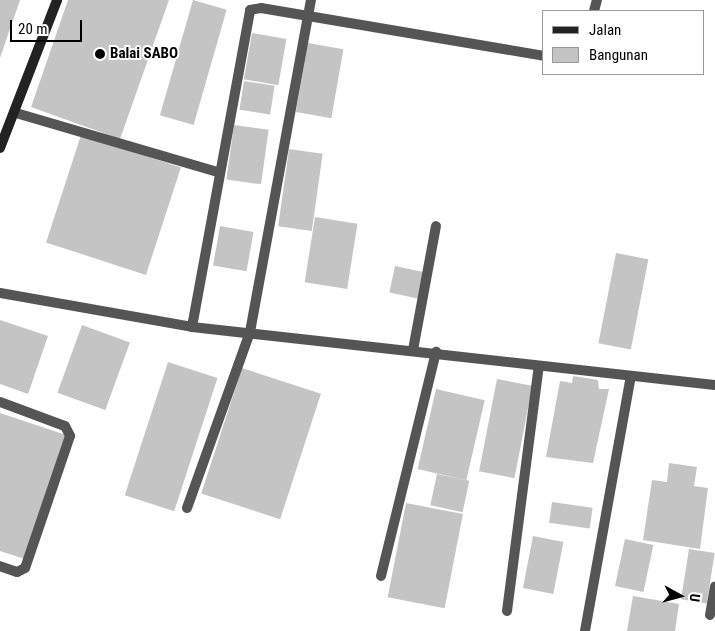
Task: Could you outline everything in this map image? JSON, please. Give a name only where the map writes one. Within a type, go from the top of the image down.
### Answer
[{"type":"street","points":[[0,148],[16,113],[57,0]]},
{"type":"street","points":[[192,327],[218,172],[248,12],[257,8],[266,0]]},
{"type":"street","points":[[187,508],[250,332],[311,0]]},
{"type":"street","points":[[257,8],[542,56]]},
{"type":"street","points":[[16,113],[218,172]]},
{"type":"street","points":[[413,350],[436,226]]},
{"type":"street","points":[[1,291],[192,327],[436,352],[539,366],[715,385]]},
{"type":"street","points":[[381,576],[436,352]]},
{"type":"street","points":[[507,612],[539,366]]},
{"type":"street","points":[[585,631],[631,376]]},
{"type":"street","points":[[0,402],[65,426],[70,436],[25,568],[17,572],[0,566]]},
{"type":"street","points":[[710,615],[715,586]]},
{"type":"building","points":[[0,0],[20,0],[0,58]]},
{"type":"building","name":"Balai SABO","points":[[68,0],[169,0],[120,139],[31,107]]},
{"type":"building","points":[[193,0],[227,10],[194,125],[160,115]]},
{"type":"building","points":[[252,33],[286,39],[278,85],[244,79]]},
{"type":"building","points":[[308,43],[343,49],[331,118],[296,112]]},
{"type":"building","points":[[244,81],[275,86],[270,114],[239,110]]},
{"type":"building","points":[[234,125],[269,130],[261,184],[226,179]]},
{"type":"building","points":[[81,135],[181,167],[146,275],[46,242]]},
{"type":"building","points":[[289,149],[323,154],[312,231],[278,226]]},
{"type":"building","points":[[315,217],[357,224],[347,289],[305,282]]},
{"type":"building","points":[[220,226],[253,232],[247,271],[213,265]]},
{"type":"building","points":[[616,253],[648,259],[631,350],[598,343]]},
{"type":"building","points":[[395,266],[424,272],[419,299],[389,292]]},
{"type":"building","points":[[0,320],[48,336],[28,394],[0,384]]},
{"type":"building","points":[[82,325],[130,342],[105,410],[57,393]]},
{"type":"building","points":[[168,362],[217,378],[174,511],[125,495]]},
{"type":"building","points":[[242,368],[321,394],[280,519],[201,494]]},
{"type":"building","points":[[573,376],[598,380],[599,389],[609,389],[593,463],[546,457],[560,381],[572,383]]},
{"type":"building","points":[[497,379],[532,386],[514,478],[479,471]]},
{"type":"building","points":[[436,389],[485,400],[466,480],[418,469]]},
{"type":"building","points":[[0,413],[66,435],[25,559],[0,551]]},
{"type":"building","points":[[669,463],[697,467],[694,486],[708,488],[700,549],[643,540],[652,480],[667,482]]},
{"type":"building","points":[[437,474],[469,481],[463,512],[430,505]]},
{"type":"building","points":[[552,502],[593,508],[590,529],[549,523]]},
{"type":"building","points":[[406,503],[463,514],[445,608],[388,597]]},
{"type":"building","points":[[533,536],[563,542],[553,594],[523,588]]},
{"type":"building","points":[[625,539],[653,545],[643,592],[615,586]]},
{"type":"building","points":[[689,549],[715,553],[707,603],[681,599]]},
{"type":"building","points":[[633,596],[679,604],[675,631],[627,631]]},
{"type":"place","name":"Balai SABO","points":[[100,54]]}]
